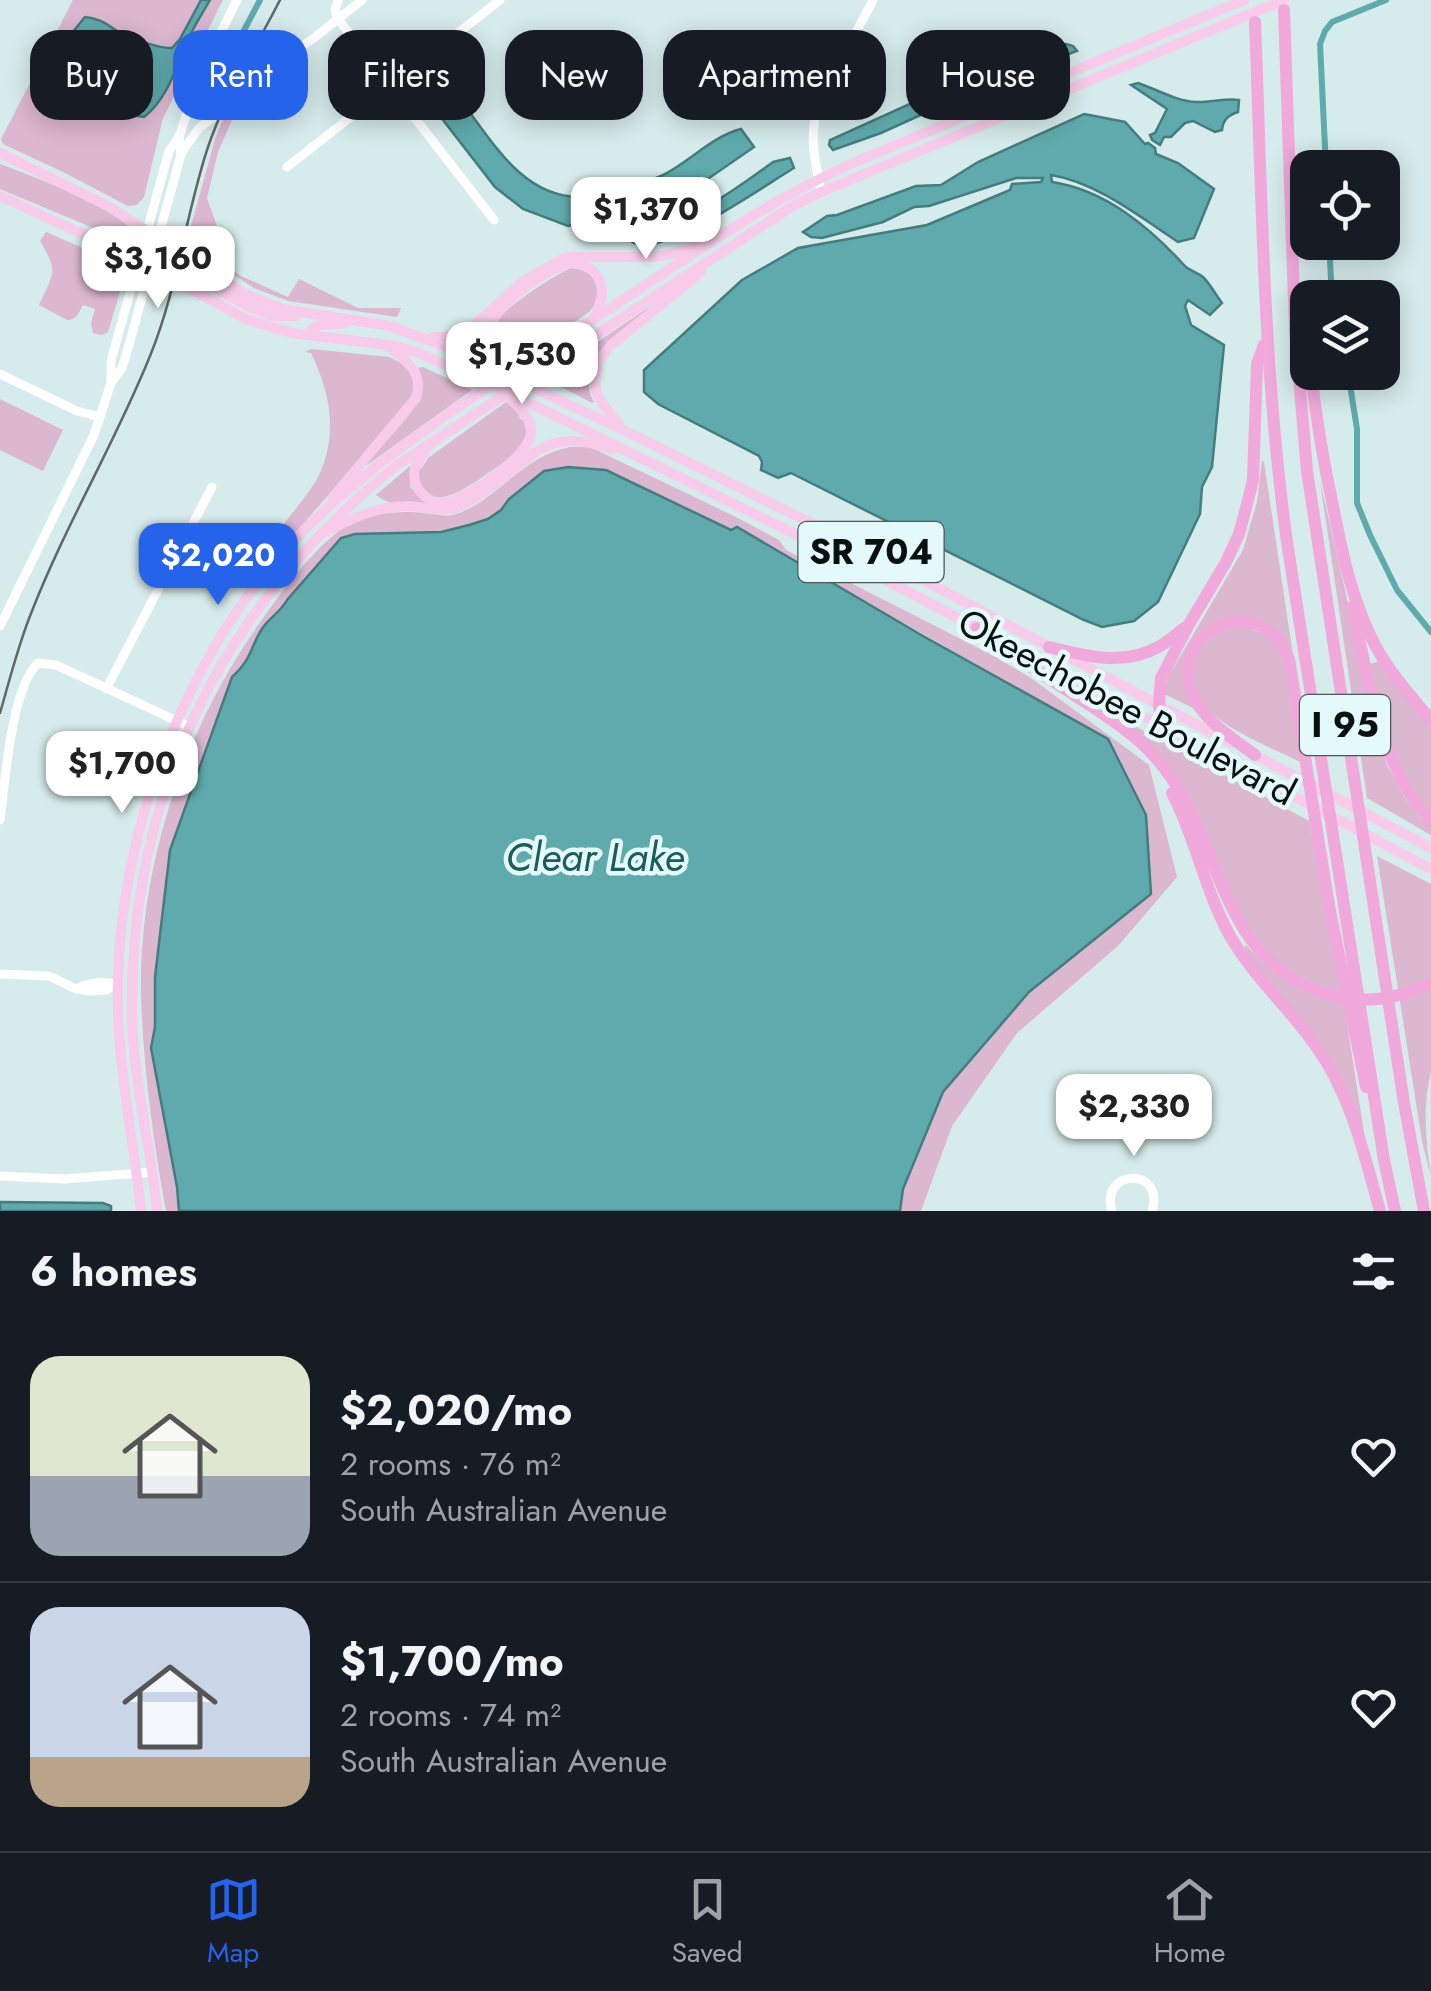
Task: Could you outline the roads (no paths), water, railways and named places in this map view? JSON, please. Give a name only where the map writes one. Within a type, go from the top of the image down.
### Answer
[{"type":"highway","name":"I 95","points":[[1284,5],[1290,178]]},
{"type":"highway","name":"I 95","points":[[1255,22],[1274,434],[1287,542],[1378,1127],[1395,1211]]},
{"type":"highway","name":"I 95","points":[[1293,260],[1298,377],[1313,518],[1424,1211]]},
{"type":"highway","points":[[1163,728],[1159,706],[1161,678],[1226,562],[1246,508],[1253,480],[1257,364],[1267,338]]},
{"type":"highway","points":[[1313,390],[1352,609],[1378,717],[1390,758],[1407,793],[1431,822]]},
{"type":"highway","points":[[1344,564],[1375,646],[1431,720]]},
{"type":"highway","points":[[1255,755],[1208,717],[1191,690],[1188,674],[1194,647],[1212,628],[1222,624],[1258,624],[1284,646],[1289,659],[1330,910],[1362,1074],[1378,1127]]},
{"type":"highway","points":[[1049,648],[1119,659],[1159,646],[1188,626]]},
{"type":"highway","points":[[977,628],[1105,715],[1155,756],[1190,809],[1235,914],[1258,950],[1290,978],[1330,996],[1372,1000],[1431,983]]},
{"type":"highway","points":[[1134,738],[1175,799],[1218,914],[1232,939],[1334,1074],[1360,1138],[1380,1211]]},
{"type":"main road","points":[[307,527],[372,470],[470,400],[759,210],[818,178],[1241,2]]},
{"type":"main road","points":[[156,1211],[134,1048],[132,986],[134,944],[149,852],[188,726],[218,669],[252,616],[318,535],[396,466],[791,207],[1238,19],[1284,5]]},
{"type":"main road","name":"Okeechobee Boulevard","points":[[0,153],[91,196],[245,294],[282,309],[390,326],[421,336],[622,430],[874,554],[1431,848]]},
{"type":"main road","name":"Okeechobee Boulevard","points":[[0,196],[138,261],[151,262],[246,319],[291,333],[384,344],[418,353],[495,386],[850,561],[1431,868]]},
{"type":"main road","points":[[421,336],[459,335],[522,281],[566,257],[640,258],[680,252],[720,236]]},
{"type":"main road","points":[[622,430],[596,392],[598,361],[610,345],[734,243]]},
{"type":"main road","points":[[151,262],[162,258],[258,311],[276,316],[312,315]]},
{"type":"main road","points":[[640,258],[656,280]]},
{"type":"main road","points":[[521,381],[500,362],[486,340],[491,319],[498,311],[546,274],[575,263],[592,271],[602,286],[594,320]]},
{"type":"main road","points":[[644,303],[656,280]]},
{"type":"main road","points":[[307,335],[318,325],[357,321]]},
{"type":"main road","points":[[141,1211],[118,984],[123,909],[136,842],[177,721],[225,632],[262,580],[416,398],[419,383],[415,369],[384,344]]},
{"type":"main road","points":[[434,440],[416,466],[414,476],[418,490],[431,500],[455,499],[509,464],[524,449],[531,430],[523,412],[495,386]]},
{"type":"main road","points":[[318,535],[388,507],[457,507],[493,486],[540,448],[559,442],[579,440],[647,460]]},
{"type":"main road","points":[[372,470],[369,487],[375,500],[388,507]]},
{"type":"main road","points":[[118,984],[132,986]]},
{"type":"street","points":[[222,30],[237,0]]},
{"type":"street","points":[[338,0],[334,10],[346,30]]},
{"type":"street","points":[[308,41],[362,0]]},
{"type":"street","points":[[462,30],[500,0]]},
{"type":"street","points":[[822,192],[812,140],[814,118],[873,0]]},
{"type":"street","points":[[111,383],[111,361],[146,229],[168,151],[183,120]]},
{"type":"street","points":[[0,626],[94,434],[111,383],[122,368],[181,154],[199,128],[210,120]]},
{"type":"street","points":[[287,168],[349,120]]},
{"type":"street","points":[[415,120],[494,220]]},
{"type":"street","points":[[178,137],[181,154]]},
{"type":"street","points":[[0,374],[77,411],[100,416]]},
{"type":"street","points":[[106,689],[212,487]]},
{"type":"street","points":[[0,820],[13,725],[30,672],[38,663],[56,665],[188,726]]},
{"type":"street","points":[[0,974],[49,976],[76,988],[106,990],[118,984]]},
{"type":"street","points":[[0,1176],[42,1180],[152,1172]]},
{"type":"street","points":[[1112,1211],[1114,1188],[1127,1178],[1136,1178],[1153,1192],[1152,1211]]},
{"type":"water","points":[[201,0],[210,0],[192,30],[185,30]]},
{"type":"water","points":[[85,17],[116,30],[74,30]]},
{"type":"water","points":[[153,45],[172,48],[173,76],[153,108]]},
{"type":"water","points":[[1138,83],[1189,101],[1239,100],[1238,112],[1227,118],[1222,130],[1215,132],[1193,121],[1185,123],[1171,137],[1164,137],[1160,145],[1150,135],[1155,133],[1167,109],[1131,85]]},
{"type":"water","points":[[906,106],[906,120],[910,120],[833,150],[829,145],[830,140],[874,120],[886,120],[886,115]]},
{"type":"water","points":[[1084,114],[1125,122],[1145,144],[1155,148],[1156,154],[1178,163],[1214,189],[1194,238],[1178,242],[1101,193],[1051,175],[1052,182],[1108,201],[1140,223],[1185,266],[1203,277],[1222,303],[1210,315],[1188,300],[1185,306],[1191,325],[1224,345],[1212,467],[1202,487],[1200,514],[1158,602],[1134,621],[1102,627],[1084,620],[791,473],[778,478],[761,470],[759,456],[658,404],[644,392],[644,370],[742,280],[798,248],[927,225],[1010,190],[1012,184],[1041,182],[1043,178],[1016,178],[822,238],[803,232],[827,216],[916,186],[941,185],[978,162]]},
{"type":"water","points":[[443,120],[475,120],[523,175],[539,187],[578,197],[650,181],[719,138],[741,129],[754,147],[676,201],[656,209],[568,226],[523,209],[495,187]]},
{"type":"water","points":[[790,158],[794,168],[716,216],[671,238],[637,244],[617,232],[657,229],[678,222],[773,162]]},
{"type":"water","name":"Clear Lake","points":[[568,467],[606,470],[731,530],[737,527],[1108,739],[1146,815],[1151,894],[1029,992],[943,1092],[903,1189],[900,1211],[179,1211],[151,1048],[155,977],[170,850],[232,677],[244,664],[264,626],[341,538],[355,534],[441,532],[469,525],[501,510],[544,471]]},
{"type":"water","points":[[0,1202],[103,1203],[111,1206],[111,1211],[0,1211]]},
{"type":"waterway","points":[[244,30],[260,0]]},
{"type":"waterway","points":[[1325,150],[1320,44],[1325,31],[1332,22],[1386,0]]},
{"type":"waterway","points":[[1330,260],[1331,280]]},
{"type":"waterway","points":[[1351,390],[1357,429],[1357,503],[1397,590],[1431,632]]},
{"type":"railway","points":[[0,713],[22,636],[45,579],[159,331],[214,131],[280,0]]}]
